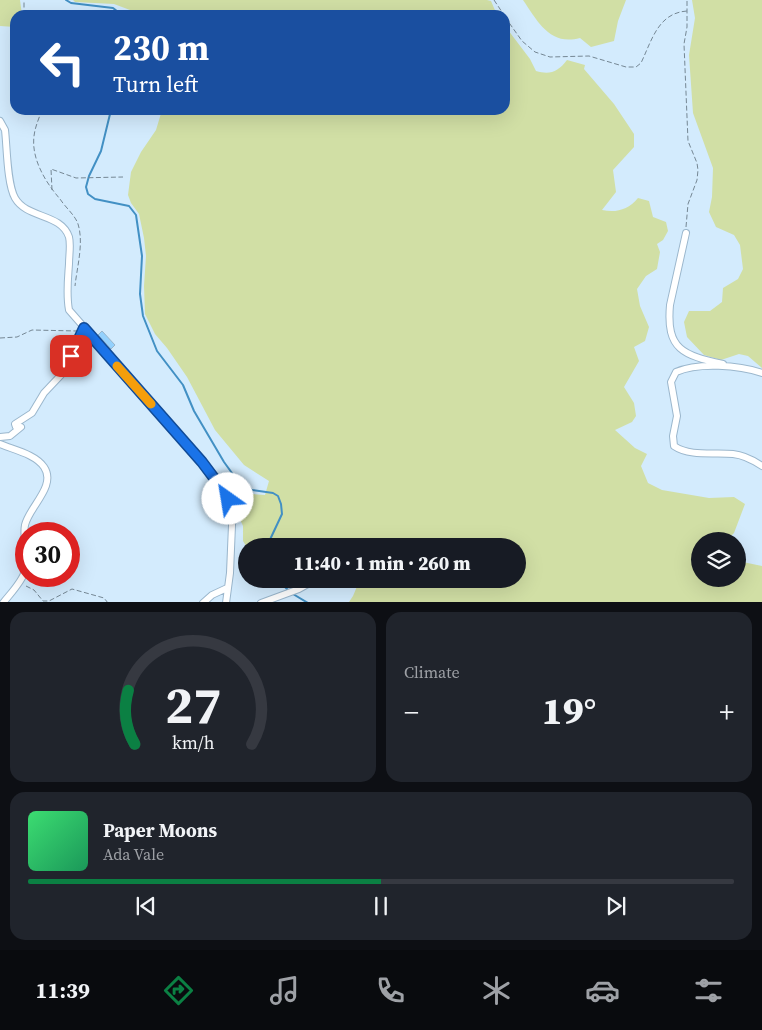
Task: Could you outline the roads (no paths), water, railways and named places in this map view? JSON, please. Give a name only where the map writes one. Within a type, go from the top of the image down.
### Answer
[{"type":"street","points":[[0,121],[5,130],[12,189],[16,199],[28,211],[62,226],[68,236],[70,255],[67,300],[69,310],[83,329],[202,462],[223,490],[230,507],[232,525],[230,573],[226,602]]},
{"type":"street","points":[[686,233],[670,305],[671,336],[683,350],[693,357],[736,367]]},
{"type":"street","points":[[0,437],[10,436],[21,426],[16,427],[15,424],[28,417],[36,408],[41,396],[61,375],[83,329]]},
{"type":"street","points":[[762,373],[752,369],[736,367],[700,366],[676,372],[671,382],[677,416],[673,436],[677,448],[744,456],[762,466]]},
{"type":"street","points":[[0,444],[39,461],[48,475],[47,485],[25,526],[26,572],[4,602]]},
{"type":"street","points":[[203,602],[212,595],[227,588]]},
{"type":"street","points":[[261,602],[300,588]]},
{"type":"waterway","points":[[66,0],[71,3],[113,8],[116,10]]},
{"type":"waterway","points":[[110,115],[101,151],[89,176],[86,187],[88,194],[95,199],[129,206],[136,215],[142,256],[140,294],[143,316],[157,351],[183,385],[194,411],[224,462],[237,480],[252,490],[273,493],[278,496],[282,514],[271,538]]},
{"type":"waterway","points":[[286,588],[289,591]]},
{"type":"waterway","points":[[293,594],[306,602]]}]
